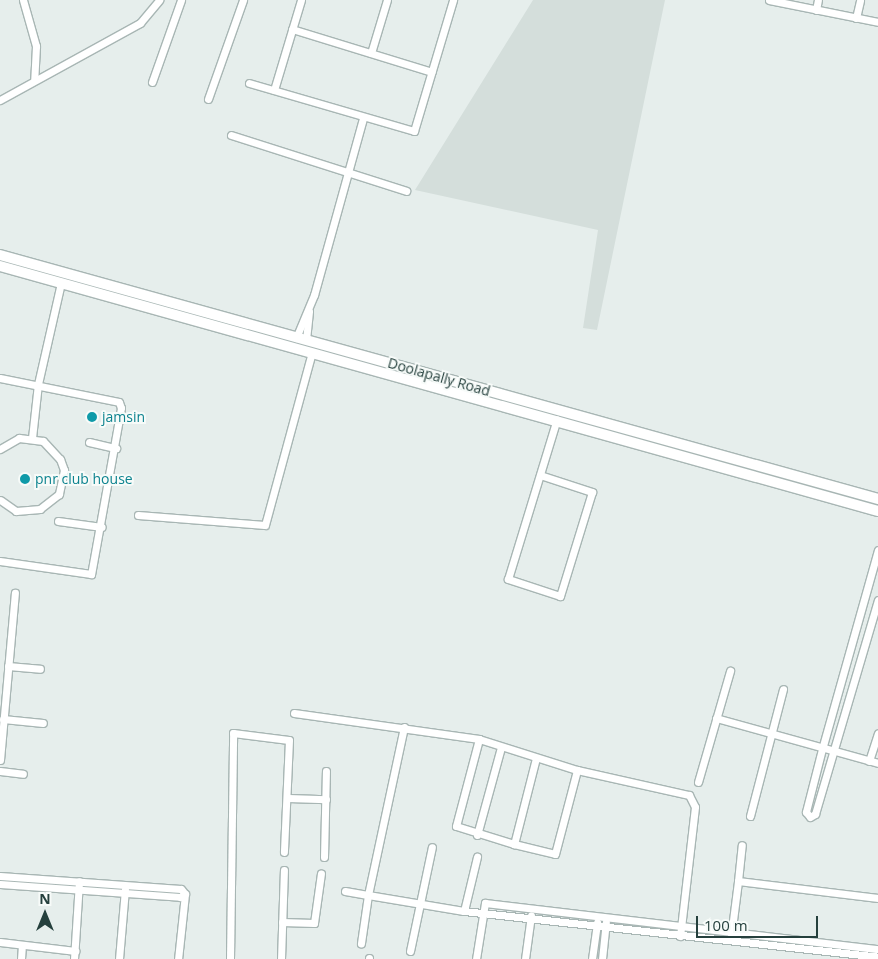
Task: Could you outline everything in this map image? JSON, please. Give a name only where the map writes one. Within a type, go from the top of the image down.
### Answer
[{"type":"main road","name":"Doolapally Road","points":[[0,255],[88,285],[301,339],[878,499]]},
{"type":"main road","points":[[0,266],[61,283],[88,285],[312,352],[557,419],[713,466],[878,511]]},
{"type":"main road","points":[[810,492],[812,481]]},
{"type":"street","points":[[23,0],[36,46],[34,80]]},
{"type":"street","points":[[0,100],[140,23],[159,0]]},
{"type":"street","points":[[152,82],[181,0]]},
{"type":"street","points":[[208,99],[243,0]]},
{"type":"street","points":[[274,90],[300,0]]},
{"type":"street","points":[[371,53],[387,0]]},
{"type":"street","points":[[249,83],[363,118],[414,131],[453,0]]},
{"type":"street","points":[[769,0],[878,22]]},
{"type":"street","points":[[816,10],[818,0]]},
{"type":"street","points":[[856,18],[860,0]]},
{"type":"street","points":[[292,29],[432,72]]},
{"type":"street","points":[[301,339],[363,118]]},
{"type":"street","points":[[231,135],[348,169],[406,190]]},
{"type":"street","points":[[32,438],[38,384],[61,283]]},
{"type":"street","points":[[138,515],[265,525],[312,352]]},
{"type":"street","points":[[0,378],[38,384],[119,402],[122,412],[102,528],[91,574],[70,575],[0,561]]},
{"type":"street","points":[[540,475],[592,492],[560,596],[508,579],[557,419]]},
{"type":"street","points":[[0,449],[19,438],[32,438],[44,442],[60,459],[63,482],[59,494],[46,506],[28,512],[0,500]]},
{"type":"street","points":[[89,442],[116,448]]},
{"type":"street","points":[[58,521],[102,528]]},
{"type":"street","points":[[865,595],[878,599],[815,814],[810,817],[806,812],[822,749],[865,595],[878,550]]},
{"type":"street","points":[[0,760],[15,593]]},
{"type":"street","points":[[8,666],[40,669]]},
{"type":"street","points":[[698,782],[730,671]]},
{"type":"street","points":[[750,816],[770,733],[783,689]]},
{"type":"street","points":[[838,692],[850,695]]},
{"type":"street","points":[[294,713],[479,739],[576,770],[693,798],[680,936]]},
{"type":"street","points":[[716,718],[832,752],[878,763]]},
{"type":"street","points":[[4,720],[43,723]]},
{"type":"street","points":[[361,943],[368,895],[404,727]]},
{"type":"street","points":[[869,761],[878,732]]},
{"type":"street","points":[[230,959],[233,733],[289,740],[288,798],[284,852]]},
{"type":"street","points":[[479,739],[456,822],[461,831],[555,854],[576,770]]},
{"type":"street","points":[[477,835],[501,747]]},
{"type":"street","points":[[514,844],[536,758]]},
{"type":"street","points":[[0,771],[23,774]]},
{"type":"street","points":[[324,858],[326,771]]},
{"type":"street","points":[[288,798],[326,799]]},
{"type":"street","points":[[730,942],[742,845]]},
{"type":"street","points":[[410,951],[432,847]]},
{"type":"street","points":[[464,911],[477,858]]},
{"type":"street","points":[[281,959],[284,870]]},
{"type":"street","points":[[282,922],[314,923],[321,873]]},
{"type":"street","points":[[0,876],[126,884],[183,891]]},
{"type":"street","points":[[74,959],[79,881]]},
{"type":"street","points":[[738,881],[878,898]]},
{"type":"street","points":[[0,884],[78,892],[183,891]]},
{"type":"street","points":[[119,959],[126,884]]},
{"type":"street","points":[[178,959],[183,891]]},
{"type":"street","points":[[345,891],[464,911],[598,917],[731,932],[829,952],[878,949]]},
{"type":"street","points":[[476,959],[485,903],[596,926],[878,957]]},
{"type":"street","points":[[526,959],[531,914]]},
{"type":"street","points":[[592,959],[598,917]]},
{"type":"street","points":[[602,959],[607,918]]},
{"type":"street","points":[[0,942],[74,951]]},
{"type":"street","points":[[21,959],[22,945]]},
{"type":"shaded area","points":[[533,0],[665,0],[597,330],[583,328],[598,230],[415,190]]},
{"type":"place","name":"jamsin","points":[[92,417]]},
{"type":"place","name":"pnr club house","points":[[25,479]]}]
